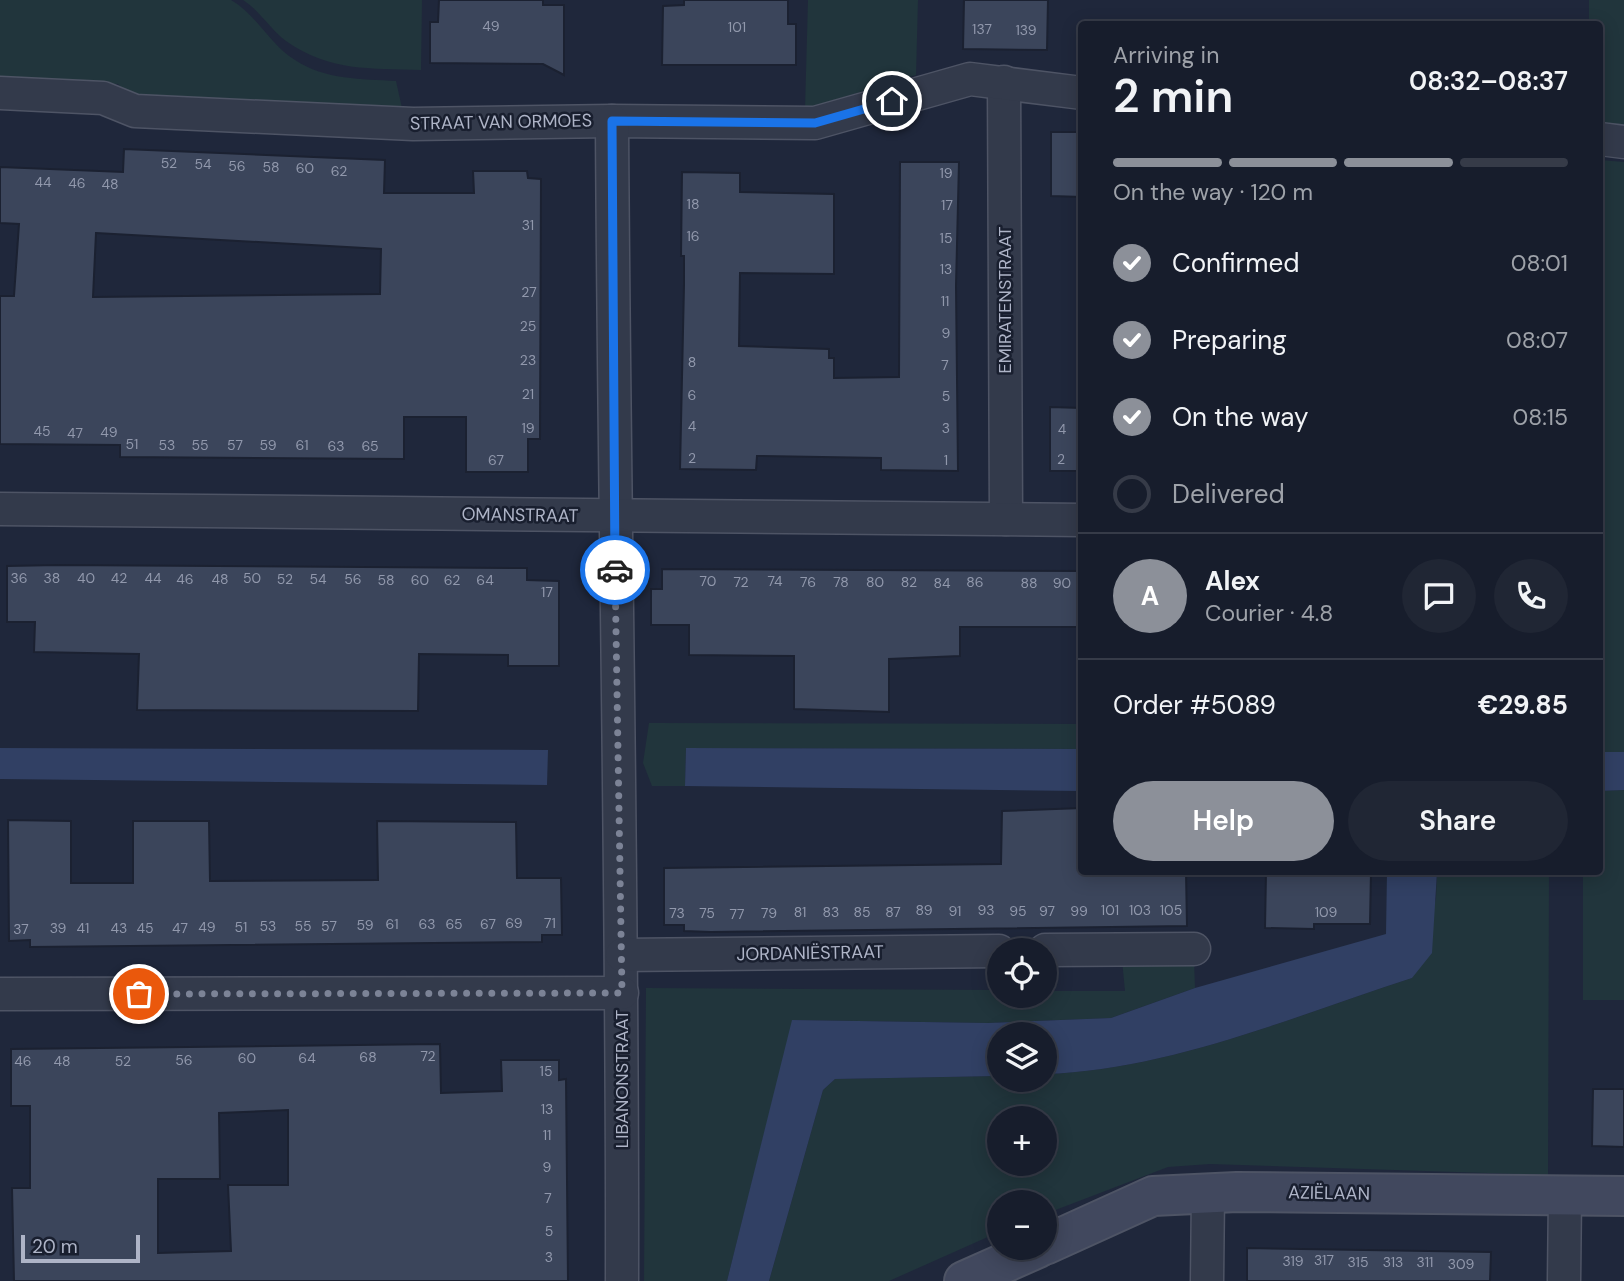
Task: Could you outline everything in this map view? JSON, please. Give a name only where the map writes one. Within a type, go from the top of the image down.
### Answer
[{"type":"street","name":"STRAAT VAN ORMOES","points":[[0,93],[103,98],[135,111],[413,124],[612,121],[815,123],[970,79],[1078,92]]},
{"type":"street","name":"EMIRATENSTRAAT","points":[[1004,82],[1006,519]]},
{"type":"street","name":"LIBANONSTRAAT","points":[[612,121],[614,517],[622,955],[622,1281]]},
{"type":"street","points":[[1603,139],[1624,142]]},
{"type":"street","name":"OMANSTRAAT","points":[[0,509],[1078,520]]},
{"type":"street","points":[[1057,950],[1194,949]]},
{"type":"street","name":"JORDANIËSTRAAT","points":[[622,955],[987,951]]},
{"type":"street","points":[[0,994],[622,993]]},
{"type":"street","points":[[1207,1281],[1208,1193]]},
{"type":"street","name":"AZIËLAAN","points":[[1057,1240],[1153,1196],[1208,1193],[1624,1196]]},
{"type":"street","points":[[1564,1281],[1565,1195]]},
{"type":"street","points":[[964,1281],[1011,1260]]},
{"type":"shaded area","points":[[0,0],[231,0],[286,54],[307,67],[331,75],[396,81],[402,108],[131,97],[118,84],[0,79]]},
{"type":"shaded area","points":[[243,0],[422,0],[421,70],[367,68],[318,58],[286,41]]},
{"type":"shaded area","points":[[808,0],[918,0],[916,75],[805,109]]},
{"type":"shaded area","points":[[1589,0],[1624,0],[1624,130],[1603,127],[1603,21],[1589,21]]},
{"type":"shaded area","points":[[1603,160],[1624,162],[1624,752],[1603,752]]},
{"type":"shaded area","points":[[649,723],[1078,724],[1078,749],[686,748],[685,786],[652,786],[643,763]]},
{"type":"shaded area","points":[[1624,790],[1624,1000],[1583,1000],[1583,875],[1603,875],[1603,791]]},
{"type":"shaded area","points":[[1437,875],[1549,875],[1548,1175],[1210,1164],[1168,1167],[1057,1209],[1057,1190],[987,1190],[987,1237],[889,1281],[769,1281],[823,1090],[835,1079],[987,1076],[987,1092],[1057,1092],[1057,1073],[1138,1063],[1277,1024],[1412,978],[1436,899]]},
{"type":"shaded area","points":[[1122,960],[1194,960],[1195,988],[1111,1018],[987,1023],[793,1020],[727,1281],[644,1281],[646,988],[987,990],[987,1008],[1057,1008],[1057,991],[1125,991]]},
{"type":"water","points":[[0,748],[548,750],[547,785],[0,779]]},
{"type":"water","points":[[686,748],[1078,749],[1078,791],[685,786]]},
{"type":"water","points":[[1603,752],[1624,752],[1624,790],[1603,791]]},
{"type":"water","points":[[1387,875],[1437,875],[1432,953],[1412,978],[1231,1039],[1138,1063],[1091,1070],[1057,1073],[1057,1022],[1013,1022],[1111,1018],[1195,988],[1386,934]]},
{"type":"water","points":[[792,1020],[987,1023],[987,1076],[835,1079],[823,1090],[769,1281],[727,1281]]},
{"type":"building","points":[[439,0],[543,0],[543,5],[564,5],[564,75],[543,64],[430,63],[430,22],[438,22]]},
{"type":"building","points":[[684,0],[788,0],[788,24],[796,24],[796,65],[662,65],[663,6],[684,5]]},
{"type":"building","points":[[964,0],[1048,0],[1047,50],[963,49]]},
{"type":"building","points":[[1051,132],[1078,132],[1078,197],[1051,196]]},
{"type":"building","points":[[124,149],[385,160],[384,193],[474,193],[473,171],[527,171],[528,178],[541,179],[540,439],[528,439],[528,472],[466,472],[466,417],[404,417],[404,459],[120,457],[120,445],[0,444],[0,296],[14,296],[19,224],[0,223],[0,167],[123,172]],"holes":[[[96,233],[381,249],[380,294],[93,297]]]},
{"type":"building","points":[[900,162],[959,162],[956,286],[958,471],[881,470],[881,458],[757,456],[756,470],[680,469],[684,285],[684,256],[681,256],[682,172],[740,173],[740,192],[834,194],[834,274],[740,273],[739,346],[829,349],[829,358],[834,358],[834,378],[899,377]]},
{"type":"building","points":[[1050,407],[1078,408],[1078,471],[1050,471]]},
{"type":"building","points":[[7,566],[527,568],[527,580],[559,581],[559,666],[508,666],[508,655],[419,654],[418,711],[137,710],[139,654],[34,652],[35,622],[7,622]]},
{"type":"building","points":[[662,569],[1078,571],[1078,627],[960,627],[960,656],[889,659],[889,712],[794,709],[794,656],[689,655],[689,625],[651,625],[651,589],[662,589]]},
{"type":"building","points":[[1078,808],[1078,875],[1186,875],[1187,926],[711,932],[684,931],[684,925],[664,925],[664,868],[1001,864],[1002,811]]},
{"type":"building","points":[[8,820],[71,821],[71,883],[133,883],[133,821],[209,821],[210,881],[378,880],[377,821],[516,822],[517,878],[561,878],[562,935],[542,935],[542,942],[30,947],[30,940],[9,941]]},
{"type":"building","points":[[1266,875],[1371,875],[1370,924],[1314,924],[1314,929],[1265,928]]},
{"type":"building","points":[[440,1044],[441,1093],[502,1091],[501,1060],[559,1060],[559,1080],[566,1079],[568,1281],[14,1281],[12,1188],[30,1188],[30,1106],[11,1106],[11,1049]],"holes":[[[288,1110],[288,1185],[228,1185],[231,1251],[158,1253],[158,1179],[220,1179],[219,1113]]]},
{"type":"building","points":[[1593,1089],[1624,1089],[1624,1147],[1592,1146]]},
{"type":"building","points":[[1247,1248],[1491,1252],[1490,1281],[1247,1281]]},
{"type":"way so far","points":[[139,994],[622,993],[615,570]]},
{"type":"route","points":[[615,570],[612,121],[815,123],[892,101]]}]
